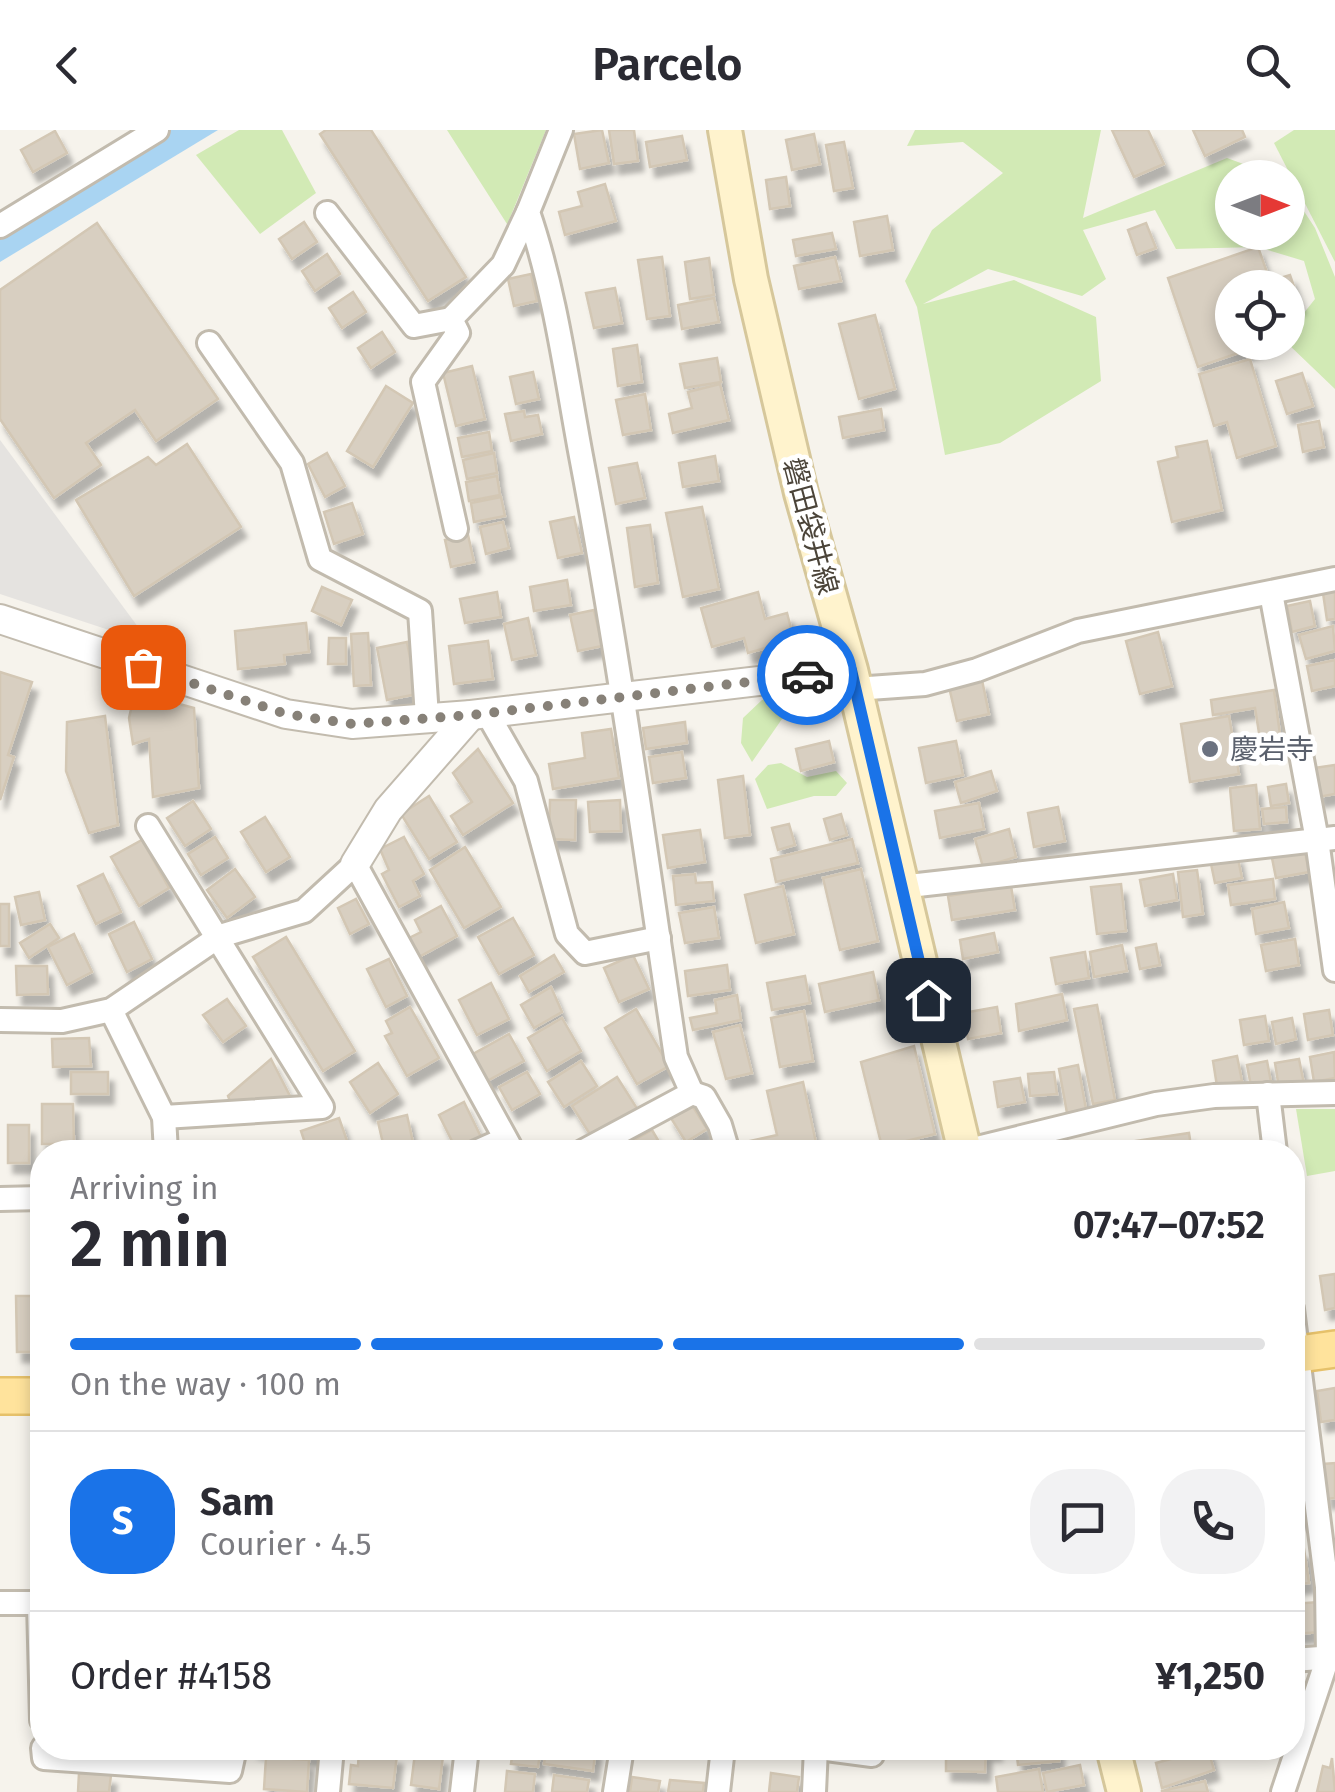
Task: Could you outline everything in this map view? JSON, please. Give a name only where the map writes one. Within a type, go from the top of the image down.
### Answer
[{"type":"main road","name":"磐田袋井線","points":[[724,130],[751,278],[800,494],[853,680],[962,1140]]},
{"type":"main road","points":[[1305,1354],[1335,1349]]},
{"type":"main road","points":[[0,1396],[30,1396]]},
{"type":"main road","points":[[1116,1760],[1124,1792]]},
{"type":"street","points":[[0,226],[157,130]]},
{"type":"street","points":[[327,213],[414,326],[451,319],[504,265],[561,130]]},
{"type":"street","points":[[528,212],[547,276],[622,698],[676,1057],[692,1093]]},
{"type":"street","points":[[451,319],[458,333],[424,382],[456,528]]},
{"type":"street","points":[[209,343],[292,463],[320,559],[420,611],[427,718]]},
{"type":"street","points":[[0,619],[286,714],[352,724],[853,680],[925,684],[978,670],[1078,631],[1335,579]]},
{"type":"street","points":[[1271,593],[1326,839],[1335,970]]},
{"type":"street","points":[[0,1020],[62,1022],[110,1010],[220,936],[304,911],[356,864],[388,810],[479,714]]},
{"type":"street","points":[[479,714],[526,781],[567,934],[586,953],[658,938]]},
{"type":"street","points":[[148,826],[220,936],[322,1108],[164,1117]]},
{"type":"street","points":[[900,887],[1326,839]]},
{"type":"street","points":[[356,864],[506,1140]]},
{"type":"street","points":[[110,1010],[164,1117],[165,1140]]},
{"type":"street","points":[[604,1140],[692,1093],[704,1097],[724,1140]]},
{"type":"street","points":[[1013,1140],[1156,1104],[1268,1094],[1335,1093]]},
{"type":"street","points":[[1268,1094],[1274,1140]]},
{"type":"street","points":[[0,1199],[30,1198]]},
{"type":"street","points":[[1305,1425],[1328,1587],[1332,1657],[1305,1730]]},
{"type":"street","points":[[0,1604],[30,1604]]},
{"type":"street","points":[[1305,1659],[1332,1657]]},
{"type":"street","points":[[73,1760],[230,1771],[232,1760]]},
{"type":"street","points":[[328,1792],[331,1760]]},
{"type":"street","points":[[462,1792],[466,1760]]},
{"type":"street","points":[[615,1792],[620,1760]]},
{"type":"street","points":[[718,1792],[722,1760]]},
{"type":"street","points":[[814,1792],[817,1760]]},
{"type":"street","points":[[1282,1792],[1294,1760]]},
{"type":"green space","points":[[239,130],[282,130],[316,193],[260,234],[196,155]]},
{"type":"green space","points":[[447,130],[546,130],[507,225],[507,224]]},
{"type":"green space","points":[[915,130],[1101,130],[1083,218],[1215,163],[1215,248],[1176,249],[1155,210],[1083,230],[1106,279],[1082,296],[988,269],[923,304],[1014,280],[1096,317],[1101,381],[1000,443],[945,455],[917,307],[905,281],[932,230],[1003,173],[963,142],[907,146]]},
{"type":"green space","points":[[1294,130],[1335,130],[1335,262],[1305,203],[1305,160],[1283,160],[1274,143]]},
{"type":"green space","points":[[1305,213],[1335,277],[1335,389],[1305,360],[1305,312],[1315,299],[1304,261],[1268,250],[1305,250]]},
{"type":"green space","points":[[801,694],[807,717],[782,719],[752,762],[741,743],[743,718],[762,700]]},
{"type":"green space","points":[[781,763],[807,777],[836,771],[847,783],[836,796],[814,796],[767,809],[755,779],[768,765]]},
{"type":"green space","points":[[1296,1109],[1335,1109],[1335,1171],[1307,1176],[1305,1140],[1301,1140]]},
{"type":"shaded area","points":[[0,440],[141,631],[127,636],[0,594]]},
{"type":"water","points":[[168,130],[218,130],[0,262],[0,230]]},
{"type":"building","points":[[326,130],[371,130],[466,277],[428,301],[320,134]]},
{"type":"building","points":[[602,130],[609,163],[580,169],[574,134]]},
{"type":"building","points":[[609,130],[634,130],[638,161],[614,164]]},
{"type":"building","points":[[1112,130],[1148,130],[1164,164],[1134,177]]},
{"type":"building","points":[[1193,130],[1242,130],[1245,137],[1205,156]]},
{"type":"building","points":[[55,131],[67,153],[33,172],[21,150]]},
{"type":"building","points":[[814,134],[820,164],[792,170],[786,140]]},
{"type":"building","points":[[682,136],[687,160],[650,167],[646,142]]},
{"type":"building","points":[[844,142],[853,188],[834,191],[826,145]]},
{"type":"building","points":[[786,177],[790,206],[770,209],[766,180]]},
{"type":"building","points":[[605,184],[616,221],[565,235],[559,212],[582,206],[578,192]]},
{"type":"building","points":[[887,216],[893,250],[860,256],[854,222]]},
{"type":"building","points":[[304,222],[317,242],[292,259],[279,239]]},
{"type":"building","points":[[97,223],[218,399],[156,441],[135,410],[86,443],[101,465],[54,498],[0,419],[0,290]]},
{"type":"building","points":[[1146,223],[1156,248],[1137,255],[1128,230]]},
{"type":"building","points":[[832,233],[836,249],[796,256],[793,240]]},
{"type":"building","points":[[1249,250],[1259,250],[1266,270],[1215,270],[1215,360],[1218,360],[1198,367],[1168,278]]},
{"type":"building","points":[[327,254],[340,274],[315,291],[302,271]]},
{"type":"building","points":[[662,257],[670,316],[647,319],[638,260]]},
{"type":"building","points":[[835,257],[841,281],[799,289],[794,266]]},
{"type":"building","points":[[709,258],[714,295],[690,299],[685,262]]},
{"type":"building","points":[[531,274],[537,301],[514,306],[508,279]]},
{"type":"building","points":[[615,288],[622,323],[594,328],[586,293]]},
{"type":"building","points":[[353,292],[366,312],[342,328],[329,308]]},
{"type":"building","points":[[714,298],[719,322],[682,329],[678,305]]},
{"type":"building","points":[[875,315],[895,389],[859,399],[839,324]]},
{"type":"building","points":[[382,332],[395,352],[371,368],[358,348]]},
{"type":"building","points":[[637,345],[642,382],[618,386],[613,349]]},
{"type":"building","points":[[717,358],[721,382],[685,388],[680,364]]},
{"type":"building","points":[[1250,360],[1276,446],[1237,458],[1227,422],[1214,426],[1199,374]]},
{"type":"building","points":[[472,366],[485,419],[456,426],[443,373]]},
{"type":"building","points":[[533,372],[539,399],[516,404],[510,377]]},
{"type":"building","points":[[1302,373],[1313,406],[1287,414],[1276,381]]},
{"type":"building","points":[[720,384],[729,420],[673,433],[669,414],[692,408],[688,392]]},
{"type":"building","points":[[386,386],[413,403],[373,467],[347,451]]},
{"type":"building","points":[[645,394],[651,430],[623,435],[616,400]]},
{"type":"building","points":[[881,409],[884,430],[843,438],[839,417]]},
{"type":"building","points":[[524,411],[525,417],[538,415],[542,434],[511,441],[505,414]]},
{"type":"building","points":[[1319,421],[1324,447],[1303,452],[1298,425]]},
{"type":"building","points":[[489,432],[492,451],[462,457],[458,438]]},
{"type":"building","points":[[1207,441],[1222,510],[1172,522],[1158,462],[1178,457],[1176,447]]},
{"type":"building","points":[[187,444],[241,527],[134,596],[76,500],[148,457],[156,465]]},
{"type":"building","points":[[327,453],[345,486],[325,497],[308,464]]},
{"type":"building","points":[[494,453],[497,473],[467,479],[463,460]]},
{"type":"building","points":[[715,456],[719,481],[683,487],[679,463]]},
{"type":"building","points":[[637,463],[645,498],[616,504],[609,468]]},
{"type":"building","points":[[497,476],[500,495],[469,501],[466,482]]},
{"type":"building","points":[[501,497],[505,516],[474,522],[471,503]]},
{"type":"building","points":[[352,503],[363,534],[334,544],[324,512]]},
{"type":"building","points":[[702,507],[719,589],[683,597],[666,513]]},
{"type":"building","points":[[574,517],[582,553],[558,558],[550,522]]},
{"type":"building","points":[[503,522],[509,548],[486,554],[480,527]]},
{"type":"building","points":[[650,525],[658,583],[635,587],[627,528]]},
{"type":"building","points":[[468,535],[474,562],[451,567],[445,540]]},
{"type":"building","points":[[567,580],[571,605],[534,611],[530,587]]},
{"type":"building","points":[[322,587],[352,600],[341,625],[312,611]]},
{"type":"building","points":[[1335,591],[1335,619],[1327,620],[1323,593]]},
{"type":"building","points":[[497,592],[501,617],[465,623],[460,599]]},
{"type":"building","points":[[758,592],[765,619],[787,613],[794,640],[748,653],[744,638],[712,647],[701,608]]},
{"type":"building","points":[[1310,601],[1315,626],[1292,632],[1287,606]]},
{"type":"building","points":[[594,610],[602,646],[578,651],[570,615]]},
{"type":"building","points":[[528,618],[536,655],[512,660],[504,624]]},
{"type":"building","points":[[306,623],[309,652],[284,655],[285,664],[238,669],[235,631]]},
{"type":"building","points":[[1333,626],[1335,651],[1306,659],[1299,635]]},
{"type":"building","points":[[1158,632],[1172,686],[1140,694],[1126,641]]},
{"type":"building","points":[[368,633],[371,685],[354,686],[351,634]]},
{"type":"building","points":[[329,638],[346,638],[346,664],[328,664]]},
{"type":"building","points":[[488,641],[493,679],[454,684],[449,646]]},
{"type":"building","points":[[407,642],[417,694],[387,700],[377,648]]},
{"type":"building","points":[[1335,660],[1335,686],[1312,691],[1307,666]]},
{"type":"building","points":[[0,672],[32,682],[8,755],[14,757],[0,800]]},
{"type":"building","points":[[982,680],[989,714],[957,721],[949,687]]},
{"type":"building","points":[[1274,690],[1281,742],[1261,745],[1255,708],[1213,715],[1211,700]]},
{"type":"building","points":[[135,692],[194,708],[199,788],[153,797],[149,739],[133,744],[129,718]]},
{"type":"building","points":[[105,716],[118,825],[89,833],[66,771],[67,722]]},
{"type":"building","name":"慶岩寺","points":[[1229,716],[1239,774],[1190,782],[1181,724]]},
{"type":"building","points":[[685,722],[687,743],[646,749],[643,728]]},
{"type":"building","points":[[611,729],[619,778],[553,789],[549,764],[585,758],[582,733]]},
{"type":"building","points":[[829,741],[834,762],[801,771],[796,749]]},
{"type":"building","points":[[956,741],[963,775],[926,783],[919,748]]},
{"type":"building","points":[[478,749],[513,803],[463,835],[451,816],[472,802],[453,773]]},
{"type":"building","points":[[682,752],[686,778],[653,783],[649,757]]},
{"type":"building","points":[[1335,765],[1335,794],[1318,797],[1314,768]]},
{"type":"building","points":[[991,771],[997,791],[961,803],[955,782]]},
{"type":"building","points":[[743,776],[750,835],[725,838],[718,780]]},
{"type":"building","points":[[1286,784],[1289,803],[1271,806],[1268,787]]},
{"type":"building","points":[[1256,785],[1260,829],[1234,831],[1230,788]]},
{"type":"building","points":[[429,796],[457,842],[429,859],[401,814]]},
{"type":"building","points":[[550,800],[576,800],[575,840],[549,839]]},
{"type":"building","points":[[620,800],[621,831],[590,832],[588,802]]},
{"type":"building","points":[[193,801],[211,829],[185,846],[167,818]]},
{"type":"building","points":[[979,803],[984,829],[940,838],[935,811]]},
{"type":"building","points":[[1058,807],[1065,841],[1034,847],[1028,813]]},
{"type":"building","points":[[1286,807],[1287,822],[1264,824],[1262,809]]},
{"type":"building","points":[[841,814],[847,835],[830,840],[824,819]]},
{"type":"building","points":[[265,817],[290,857],[266,872],[241,832]]},
{"type":"building","points":[[789,824],[795,845],[778,850],[772,828]]},
{"type":"building","points":[[1009,829],[1016,857],[983,867],[975,839]]},
{"type":"building","points":[[700,830],[705,862],[668,868],[663,835]]},
{"type":"building","points":[[215,837],[228,858],[201,875],[188,854]]},
{"type":"building","points":[[404,837],[424,874],[413,881],[420,896],[399,907],[382,874],[389,870],[380,849]]},
{"type":"building","points":[[852,839],[858,863],[776,882],[771,859]]},
{"type":"building","points":[[142,840],[169,888],[139,906],[111,857]]},
{"type":"building","points":[[465,847],[501,907],[464,928],[430,870]]},
{"type":"building","points":[[1304,847],[1309,872],[1276,878],[1271,853]]},
{"type":"building","points":[[1237,854],[1242,878],[1215,883],[1210,859]]},
{"type":"building","points":[[235,869],[255,897],[227,918],[207,890]]},
{"type":"building","points":[[861,869],[878,941],[840,950],[823,878]]},
{"type":"building","points":[[1197,870],[1203,914],[1183,917],[1178,872]]},
{"type":"building","points":[[103,874],[121,912],[96,924],[78,886]]},
{"type":"building","points":[[695,874],[696,883],[712,882],[714,901],[676,905],[673,876]]},
{"type":"building","points":[[1173,874],[1177,900],[1145,906],[1140,880]]},
{"type":"building","points":[[1273,879],[1275,899],[1231,905],[1228,885]]},
{"type":"building","points":[[1121,884],[1126,931],[1097,934],[1091,887]]},
{"type":"building","points":[[783,886],[794,934],[756,943],[745,895]]},
{"type":"building","points":[[1011,886],[1015,910],[952,920],[948,896]]},
{"type":"building","points":[[39,892],[45,920],[21,925],[15,897]]},
{"type":"building","points":[[356,899],[369,924],[350,934],[338,908]]},
{"type":"building","points":[[1284,902],[1289,928],[1256,934],[1252,909]]},
{"type":"building","points":[[0,904],[9,904],[9,946],[0,946]]},
{"type":"building","points":[[441,906],[457,936],[417,958],[407,939],[421,932],[415,920]]},
{"type":"building","points":[[714,907],[719,938],[685,943],[679,913]]},
{"type":"building","points":[[513,918],[534,955],[499,974],[478,937]]},
{"type":"building","points":[[134,922],[152,959],[127,972],[109,934]]},
{"type":"building","points":[[50,924],[59,938],[29,958],[20,943]]},
{"type":"building","points":[[994,933],[998,952],[963,959],[960,940]]},
{"type":"building","points":[[74,934],[92,972],[67,985],[48,947]]},
{"type":"building","points":[[286,937],[355,1051],[323,1071],[253,957]]},
{"type":"building","points":[[1295,939],[1299,965],[1266,971],[1261,945]]},
{"type":"building","points":[[1156,944],[1160,965],[1140,969],[1136,948]]},
{"type":"building","points":[[1122,945],[1127,971],[1094,977],[1090,952]]},
{"type":"building","points":[[1085,952],[1089,978],[1056,984],[1051,958]]},
{"type":"building","points":[[554,955],[564,972],[529,992],[520,976]]},
{"type":"building","points":[[633,955],[649,989],[619,1002],[604,968]]},
{"type":"building","points":[[389,959],[407,996],[386,1007],[367,969]]},
{"type":"building","points":[[727,965],[730,990],[688,996],[685,971]]},
{"type":"building","points":[[16,966],[47,966],[48,994],[17,995]]},
{"type":"building","points":[[873,972],[879,1000],[825,1012],[819,984]]},
{"type":"building","points":[[805,976],[810,1003],[772,1010],[767,983]]},
{"type":"building","points":[[491,983],[509,1019],[477,1035],[459,1000]]},
{"type":"building","points":[[551,987],[562,1012],[534,1028],[521,1005]]},
{"type":"building","points":[[1062,994],[1067,1020],[1019,1031],[1016,1004]]},
{"type":"building","points":[[737,995],[741,1020],[693,1030],[690,1018],[717,1013],[715,1000]]},
{"type":"building","points":[[227,999],[246,1026],[223,1042],[203,1015]]},
{"type":"building","points":[[1097,1005],[1115,1100],[1093,1104],[1074,1009]]},
{"type":"building","points":[[410,1007],[439,1058],[407,1076],[385,1036],[392,1033],[386,1021]]},
{"type":"building","points":[[997,1007],[1001,1033],[968,1039],[963,1013]]},
{"type":"building","points":[[636,1009],[669,1066],[637,1084],[605,1028]]},
{"type":"building","points":[[1329,1010],[1333,1035],[1308,1040],[1304,1014]]},
{"type":"building","points":[[804,1011],[813,1061],[780,1067],[771,1018]]},
{"type":"building","points":[[1265,1016],[1269,1041],[1244,1045],[1240,1020]]},
{"type":"building","points":[[562,1018],[581,1051],[547,1071],[528,1038]]},
{"type":"building","points":[[1292,1018],[1296,1039],[1276,1044],[1272,1022]]},
{"type":"building","points":[[740,1025],[752,1073],[726,1079],[713,1032]]},
{"type":"building","points":[[509,1034],[524,1061],[487,1081],[473,1054]]},
{"type":"building","points":[[89,1038],[91,1066],[53,1067],[52,1039]]},
{"type":"building","points":[[914,1046],[935,1134],[911,1140],[880,1140],[861,1062]]},
{"type":"building","points":[[1334,1052],[1335,1078],[1314,1082],[1310,1057]]},
{"type":"building","points":[[1237,1056],[1242,1081],[1217,1086],[1213,1061]]},
{"type":"building","points":[[271,1059],[292,1100],[231,1104],[228,1096]]},
{"type":"building","points":[[1299,1059],[1304,1084],[1279,1088],[1275,1063]]},
{"type":"building","points":[[581,1061],[597,1086],[564,1107],[548,1082]]},
{"type":"building","points":[[1267,1061],[1271,1082],[1251,1086],[1247,1065]]},
{"type":"building","points":[[378,1063],[398,1094],[370,1113],[350,1082]]},
{"type":"building","points":[[1078,1065],[1086,1109],[1067,1113],[1059,1069]]},
{"type":"building","points":[[71,1072],[108,1072],[108,1094],[71,1094]]},
{"type":"building","points":[[527,1072],[540,1094],[512,1110],[499,1087]]},
{"type":"building","points":[[1054,1072],[1057,1094],[1030,1096],[1028,1074]]},
{"type":"building","points":[[617,1077],[638,1110],[593,1139],[572,1106]]},
{"type":"building","points":[[1020,1078],[1025,1102],[998,1107],[994,1082]]},
{"type":"building","points":[[803,1082],[815,1140],[754,1140],[777,1135],[767,1091]]},
{"type":"building","points":[[464,1102],[481,1137],[452,1140],[439,1115]]},
{"type":"building","points":[[690,1102],[707,1129],[685,1140],[669,1115]]},
{"type":"building","points":[[42,1104],[73,1104],[74,1140],[42,1140]]},
{"type":"building","points":[[407,1115],[412,1140],[382,1140],[378,1122]]},
{"type":"building","points":[[339,1118],[347,1140],[304,1140],[301,1131]]},
{"type":"building","points":[[8,1125],[29,1125],[29,1163],[8,1163]]},
{"type":"building","points":[[652,1130],[658,1140],[634,1140]]},
{"type":"building","points":[[1189,1133],[1190,1140],[1142,1140]]},
{"type":"building","points":[[1335,1274],[1335,1308],[1325,1310],[1320,1276]]},
{"type":"building","points":[[16,1296],[30,1296],[30,1352],[17,1352]]},
{"type":"building","points":[[1335,1388],[1335,1420],[1321,1422],[1317,1391]]},
{"type":"building","points":[[1335,1463],[1335,1498],[1326,1499],[1323,1464]]},
{"type":"building","points":[[1305,1492],[1312,1516],[1305,1517]]},
{"type":"building","points":[[1319,1602],[1321,1632],[1305,1633],[1305,1603]]},
{"type":"building","points":[[1332,1758],[1335,1792],[1317,1792],[1323,1766],[1330,1768]]},
{"type":"building","points":[[266,1760],[309,1760],[307,1792],[264,1789]]},
{"type":"building","points":[[358,1760],[396,1760],[393,1788],[349,1784],[351,1765],[358,1766]]},
{"type":"building","points":[[414,1760],[443,1760],[439,1789],[411,1785]]},
{"type":"building","points":[[512,1760],[539,1760],[538,1767],[511,1764]]},
{"type":"building","points":[[544,1760],[594,1760],[593,1771],[544,1764]]},
{"type":"building","points":[[946,1760],[986,1760],[985,1772],[946,1771]]},
{"type":"building","points":[[1017,1760],[1059,1760],[1059,1761],[1018,1765]]},
{"type":"building","points":[[1211,1760],[1214,1770],[1162,1788],[1156,1763]]},
{"type":"building","points":[[1080,1765],[1084,1785],[1047,1792],[1043,1773]]},
{"type":"building","points":[[1039,1769],[1043,1792],[998,1792],[996,1777]]},
{"type":"building","points":[[507,1771],[535,1774],[533,1792],[505,1792]]},
{"type":"building","points":[[79,1773],[111,1775],[109,1792],[78,1792]]},
{"type":"building","points":[[771,1773],[799,1777],[797,1792],[769,1792]]},
{"type":"building","points":[[554,1775],[589,1780],[587,1792],[552,1792]]},
{"type":"building","points":[[632,1777],[660,1781],[658,1792],[630,1792]]},
{"type":"building","points":[[670,1780],[704,1783],[703,1792],[668,1792]]},
{"type":"building","points":[[1205,1781],[1208,1792],[1162,1792],[1162,1791]]},
{"type":"way so far","points":[[143,667],[286,714],[352,724],[472,715],[807,675]]},
{"type":"place","name":"慶岩寺","points":[[1210,749]]},
{"type":"route","points":[[807,675],[851,670],[928,1000]]}]
